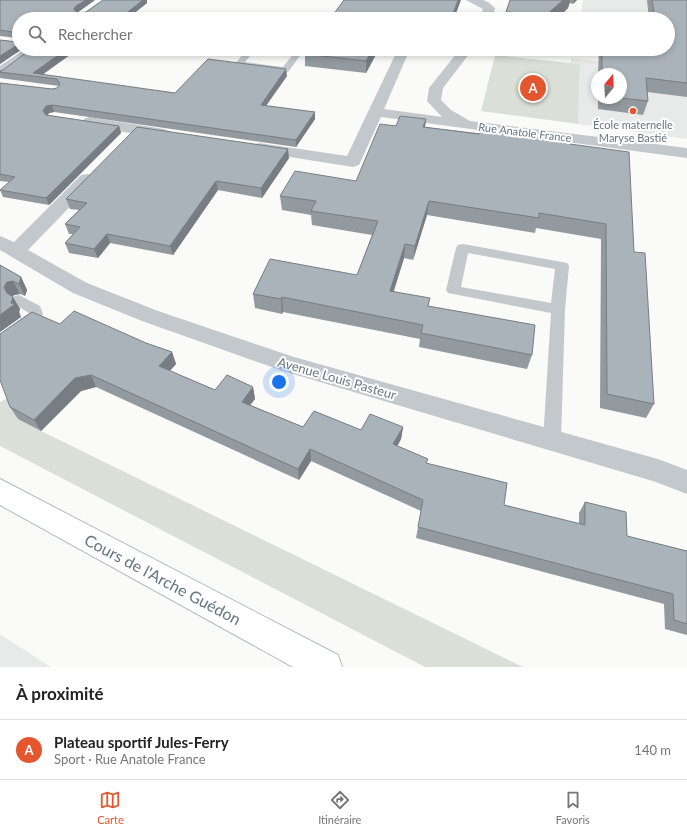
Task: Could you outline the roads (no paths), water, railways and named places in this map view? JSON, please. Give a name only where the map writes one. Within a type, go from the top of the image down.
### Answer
[{"type":"main road","name":"Cours de l'Arche Guédon","points":[[0,491],[326,667]]},
{"type":"street","points":[[472,0],[484,4],[489,8],[488,12]]},
{"type":"street","points":[[0,72],[23,56]]},
{"type":"street","points":[[345,178],[401,56]]},
{"type":"street","name":"Rue Anatole France","points":[[461,56],[436,88],[434,101],[446,113],[466,125],[687,153]]},
{"type":"street","points":[[376,112],[466,125]]},
{"type":"street","points":[[76,120],[182,136]]},
{"type":"street","points":[[119,146],[136,129]]},
{"type":"street","points":[[244,146],[352,162]]},
{"type":"street","points":[[8,247],[98,168]]},
{"type":"street","name":"Avenue Louis Pasteur","points":[[8,247],[80,288],[150,316],[291,366],[658,471],[687,482]]},
{"type":"lane","points":[[246,56],[239,64],[285,70],[296,56]]},
{"type":"lane","points":[[552,440],[558,309],[562,266],[463,248],[453,290],[558,309]]},
{"type":"lane","points":[[0,341],[32,320],[36,314],[35,310],[19,300]]},
{"type":"place","name":"Plateau sportif Jules-Ferry","points":[[533,88]]},
{"type":"place","name":"École maternelle Maryse Bastié","points":[[633,111]]}]
